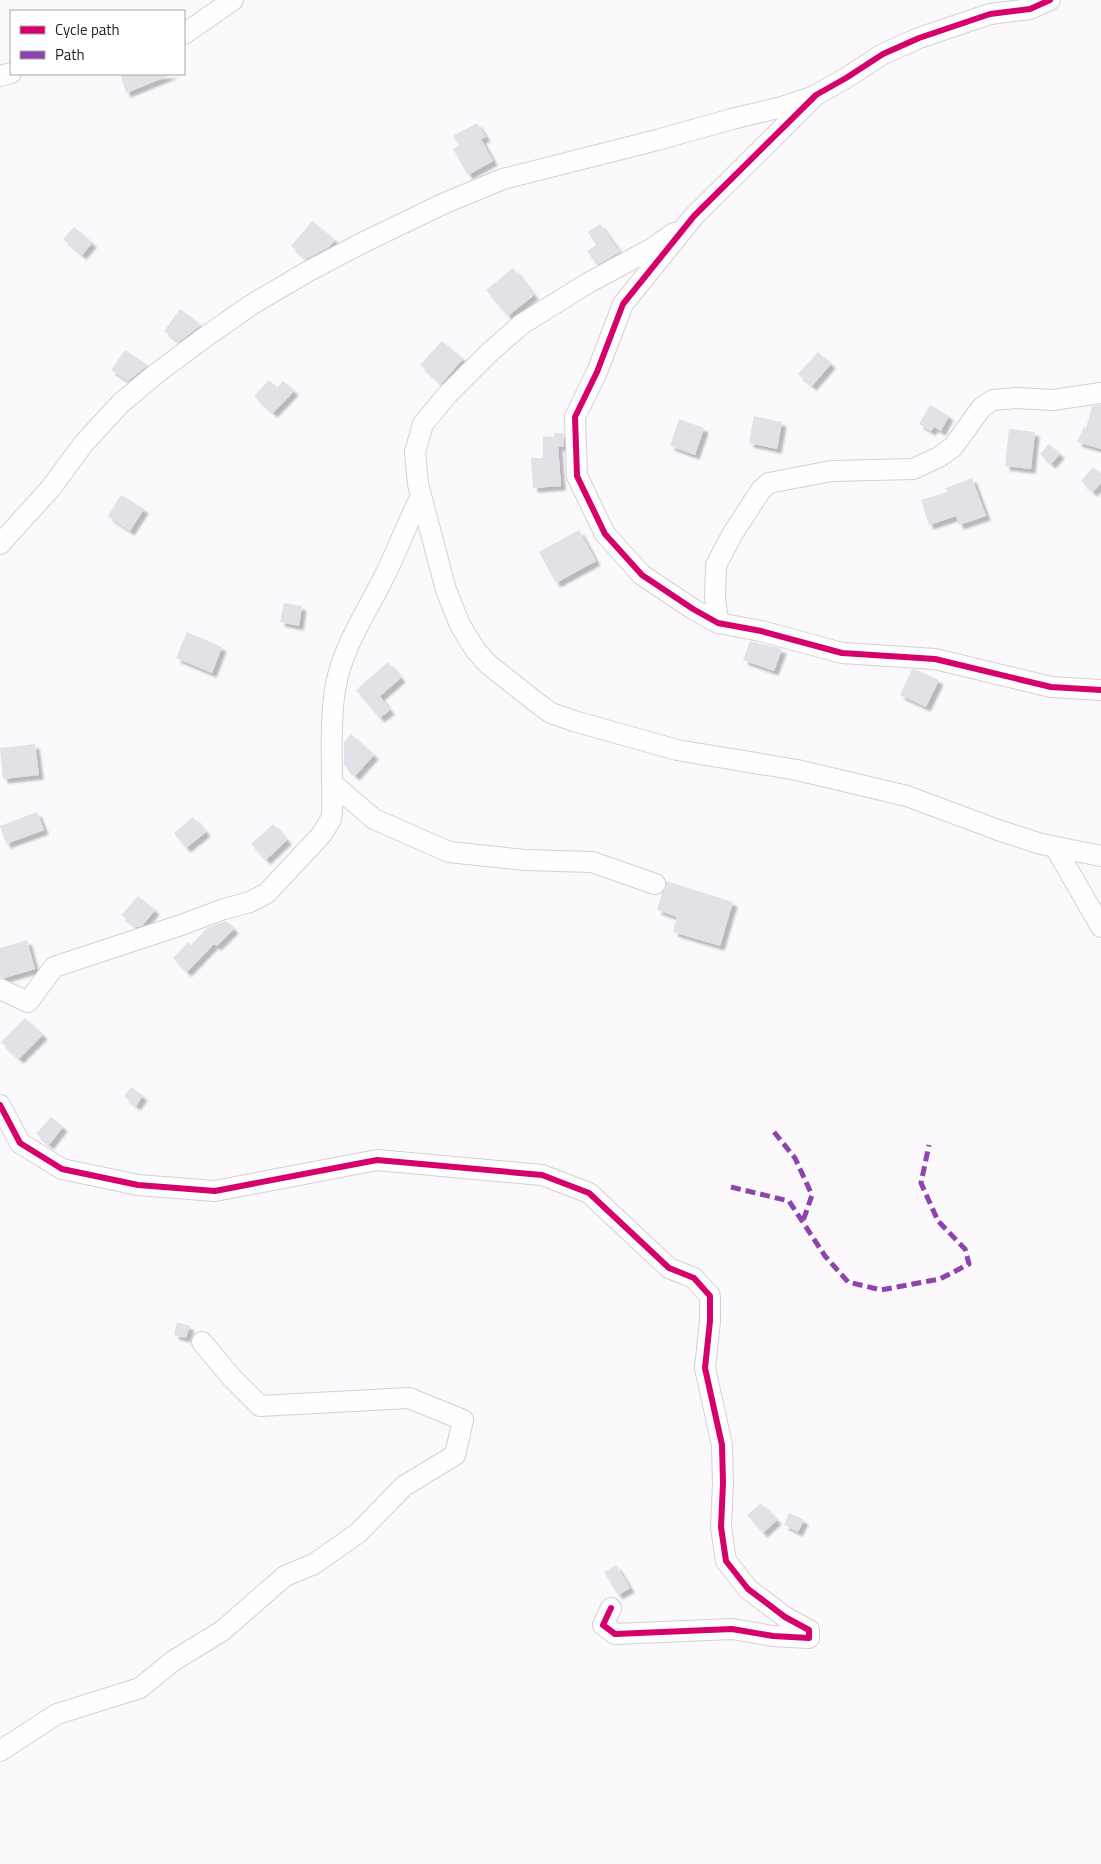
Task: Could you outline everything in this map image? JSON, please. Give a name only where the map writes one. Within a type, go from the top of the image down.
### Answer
[{"type":"street","points":[[185,33],[233,0]]},
{"type":"street","points":[[0,544],[50,489],[84,443],[128,397],[208,335],[252,305],[307,272],[362,243],[445,203],[503,179],[658,140],[732,118],[782,107],[816,95],[883,54],[919,38],[990,14],[1030,9],[1050,0]]},
{"type":"street","points":[[816,95],[694,216],[668,238],[588,283],[522,324],[490,352],[448,394],[423,424],[415,452],[421,496],[446,590],[460,625],[476,651],[489,665],[551,713],[574,722],[677,750],[797,770],[907,796],[998,830],[1055,846],[1101,856]]},
{"type":"street","points":[[694,216],[623,304],[597,372],[575,417],[577,476],[605,534],[642,574],[693,609],[718,623],[761,631],[842,653],[934,659],[1052,687],[1101,690]]},
{"type":"street","points":[[718,623],[715,596],[716,565],[733,533],[761,490],[769,483],[831,471],[913,469],[939,457],[953,447],[982,407],[993,400],[1016,398],[1053,400],[1101,393]]},
{"type":"street","points":[[0,989],[28,1002],[54,967],[224,909],[250,902],[267,893],[322,834],[331,819],[333,707],[340,666],[358,626],[397,552],[408,522],[421,496]]},
{"type":"street","points":[[333,784],[374,819],[449,852],[525,860],[592,862],[655,884]]},
{"type":"street","points":[[1055,846],[1101,927]]},
{"type":"street","points":[[0,1105],[20,1143],[62,1169],[138,1185],[215,1191],[377,1160],[542,1176],[589,1193],[669,1268],[694,1278],[710,1296],[710,1321],[705,1368],[722,1445],[721,1527],[726,1561],[748,1589],[786,1617],[809,1630],[809,1638],[773,1636],[732,1629],[615,1634],[603,1626],[611,1608]]},
{"type":"street","points":[[0,1751],[57,1714],[140,1688],[173,1661],[222,1631],[285,1576],[314,1564],[358,1533],[404,1486],[455,1454],[463,1420],[409,1398],[260,1406],[232,1378],[202,1342]]},
{"type":"building","points":[[120,75],[171,75],[126,93]]},
{"type":"building","points":[[477,123],[486,137],[481,139],[493,161],[468,175],[453,149],[459,146],[453,136]]},
{"type":"building","points":[[312,221],[335,240],[329,247],[306,259],[291,246]]},
{"type":"building","points":[[600,224],[620,252],[597,265],[587,251],[596,245],[588,232]]},
{"type":"building","points":[[74,227],[92,243],[82,255],[63,239]]},
{"type":"building","points":[[513,268],[534,295],[508,316],[486,290]]},
{"type":"building","points":[[180,309],[201,325],[179,342],[164,331]]},
{"type":"building","points":[[442,341],[463,359],[441,384],[420,365]]},
{"type":"building","points":[[125,350],[148,365],[128,381],[111,370]]},
{"type":"building","points":[[818,352],[831,364],[812,386],[798,374]]},
{"type":"building","points":[[269,380],[277,388],[283,381],[294,391],[273,413],[254,396]]},
{"type":"building","points":[[930,405],[949,416],[941,431],[934,427],[931,431],[919,424]]},
{"type":"building","points":[[1101,405],[1101,449],[1077,442],[1084,427],[1086,428],[1092,406]]},
{"type":"building","points":[[754,416],[782,422],[777,449],[749,443]]},
{"type":"building","points":[[679,419],[704,428],[695,455],[670,446]]},
{"type":"building","points":[[1009,429],[1035,432],[1031,469],[1005,466]]},
{"type":"building","points":[[554,433],[564,433],[564,447],[558,446],[561,486],[533,488],[531,458],[543,458],[543,436],[554,437]]},
{"type":"building","points":[[1049,444],[1060,454],[1051,464],[1040,454]]},
{"type":"building","points":[[1093,467],[1101,474],[1101,483],[1093,492],[1081,481]]},
{"type":"building","points":[[972,478],[986,516],[959,525],[956,516],[929,525],[921,500],[947,492],[946,488]]},
{"type":"building","points":[[121,495],[144,509],[130,531],[108,516]]},
{"type":"building","points":[[579,530],[596,561],[556,583],[539,552]]},
{"type":"building","points":[[284,603],[302,606],[299,626],[280,622]]},
{"type":"building","points":[[187,632],[222,647],[212,673],[176,658]]},
{"type":"building","points":[[750,641],[782,649],[774,671],[743,660]]},
{"type":"building","points":[[388,662],[401,678],[380,696],[390,710],[380,718],[356,690]]},
{"type":"building","points":[[912,669],[939,680],[926,707],[900,695]]},
{"type":"building","points":[[351,734],[374,755],[355,776],[344,765],[344,742]]},
{"type":"building","points":[[35,744],[39,775],[3,779],[0,748]]},
{"type":"building","points":[[37,812],[44,830],[6,844],[0,826]]},
{"type":"building","points":[[193,817],[206,832],[186,848],[174,833]]},
{"type":"building","points":[[273,824],[287,840],[266,860],[251,844]]},
{"type":"building","points":[[666,881],[733,902],[720,946],[673,932],[677,917],[657,910],[662,893],[666,887]]},
{"type":"building","points":[[138,896],[155,910],[142,926],[136,927],[121,915]]},
{"type":"building","points":[[226,921],[234,929],[217,946],[214,944],[187,972],[173,958],[188,942],[191,945],[207,928]]},
{"type":"building","points":[[27,940],[35,969],[4,978],[0,977],[0,948]]},
{"type":"building","points":[[25,1018],[43,1035],[19,1059],[1,1042]]},
{"type":"building","points":[[131,1087],[143,1096],[136,1106],[124,1096]]},
{"type":"building","points":[[51,1117],[63,1127],[49,1145],[36,1134]]},
{"type":"building","points":[[177,1322],[190,1326],[186,1338],[174,1335]]},
{"type":"building","points":[[761,1503],[777,1520],[763,1533],[747,1515]]},
{"type":"building","points":[[789,1513],[804,1520],[798,1532],[784,1525]]},
{"type":"building","points":[[616,1565],[630,1588],[618,1595],[604,1572]]},
{"type":"marked path","points":[[774,1132],[795,1158],[812,1195],[803,1221]]},
{"type":"marked path","points":[[731,1187],[789,1201],[825,1256],[848,1282],[881,1290],[940,1279],[969,1264],[965,1249],[938,1221],[921,1183],[929,1145]]},
{"type":"cycle path","points":[[1050,0],[1030,9],[990,14],[919,38],[883,54],[816,95],[694,216],[623,304],[597,372],[575,417],[577,476],[605,534],[642,575],[693,609],[718,623],[761,631],[842,653],[935,659],[1051,687],[1101,690]]},
{"type":"cycle path","points":[[0,1105],[20,1143],[62,1169],[138,1185],[215,1191],[377,1160],[542,1175],[589,1193],[669,1268],[694,1278],[710,1296],[710,1321],[705,1368],[722,1445],[721,1527],[726,1561],[748,1589],[785,1617],[809,1630],[809,1638],[773,1636],[732,1629],[615,1634],[603,1625],[611,1608]]}]
